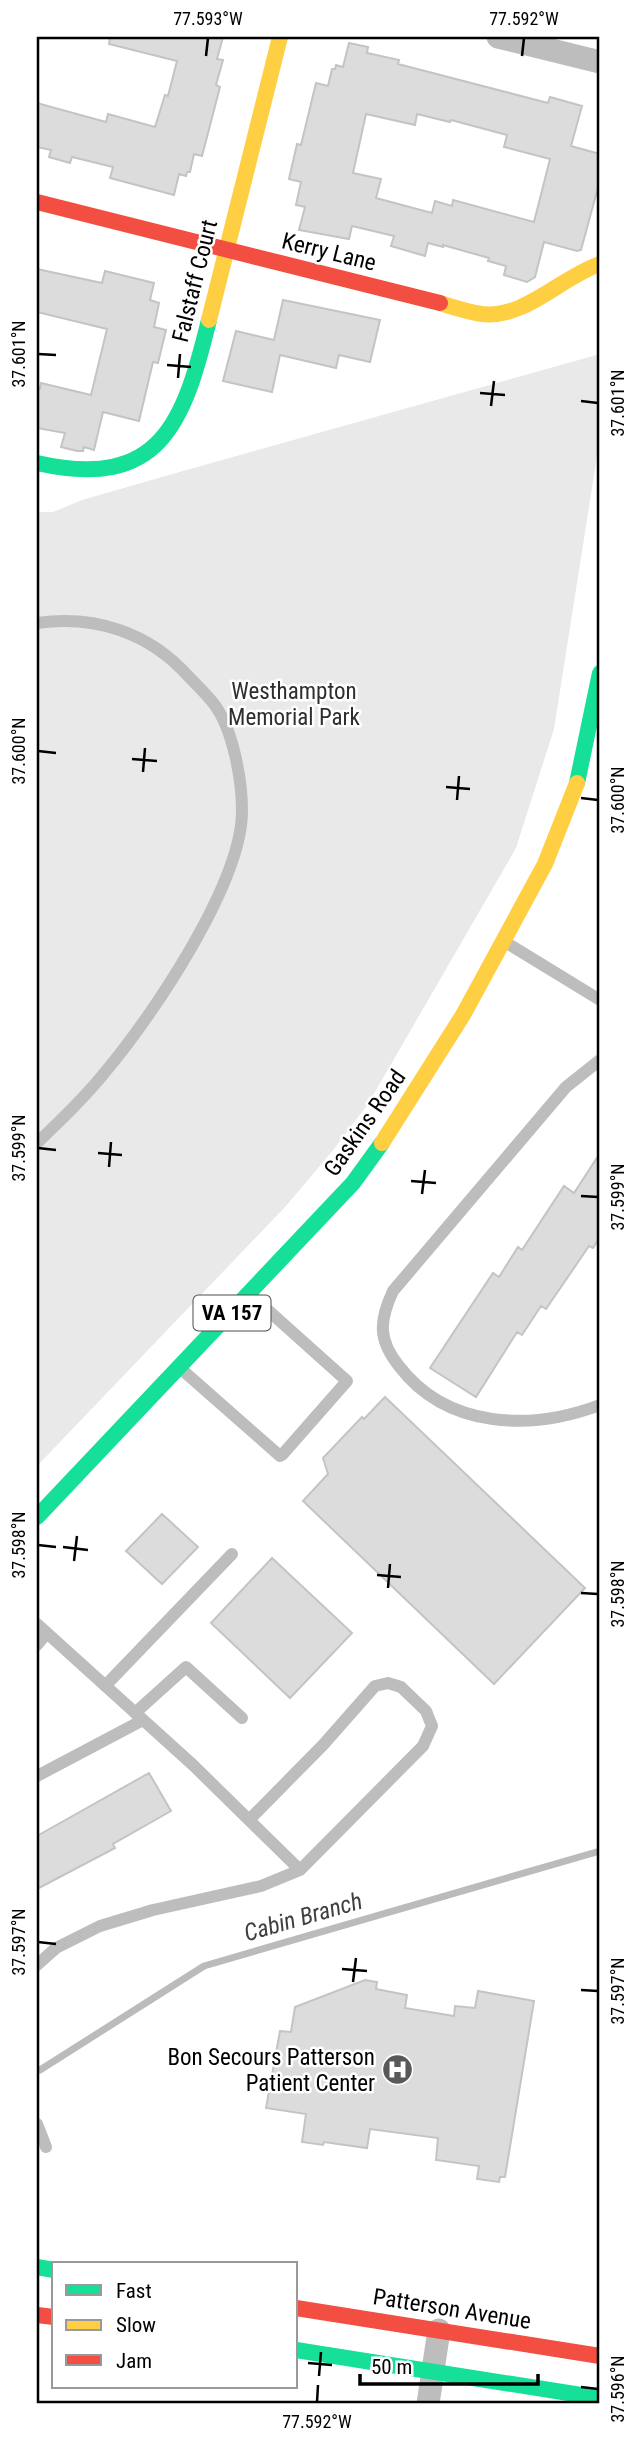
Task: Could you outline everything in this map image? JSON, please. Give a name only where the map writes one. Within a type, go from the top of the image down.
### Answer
[{"type":"main road","name":"Falstaff Court","points":[[37,463],[87,472],[115,467],[155,446],[173,426],[196,369],[280,37]]},
{"type":"main road","name":"Kerry Lane","points":[[37,202],[482,314],[509,313],[591,266],[600,264]]},
{"type":"main road","name":"Gaskins Road","points":[[37,1517],[353,1183],[385,1139],[463,1015],[545,864],[578,784],[600,673]]},
{"type":"main road","name":"Patterson Avenue","points":[[298,2308],[600,2356]]},
{"type":"main road","points":[[298,2350],[600,2398]]},
{"type":"street","points":[[498,37],[600,62]]},
{"type":"street","points":[[428,2404],[439,2330]]},
{"type":"lane","points":[[37,622],[64,619],[96,622],[123,630],[174,660],[216,707],[237,755],[242,813],[232,864],[209,914],[148,1015],[108,1069],[37,1143]]},
{"type":"lane","points":[[503,941],[600,1000]]},
{"type":"lane","points":[[600,1060],[566,1087],[393,1291],[385,1309],[382,1332],[387,1351],[421,1392],[469,1415],[494,1420],[531,1421],[584,1411],[600,1405]]},
{"type":"lane","points":[[180,1367],[282,1455],[347,1381],[250,1294]]},
{"type":"lane","points":[[105,1686],[232,1553]]},
{"type":"lane","points":[[37,1645],[42,1628],[250,1820],[300,1870]]},
{"type":"lane","points":[[37,1776],[139,1717],[186,1667],[242,1718]]},
{"type":"lane","points":[[37,1965],[56,1948],[100,1926],[153,1910],[261,1886],[300,1870],[423,1746],[432,1726],[426,1711],[401,1687],[388,1683],[375,1686],[323,1745],[250,1820]]},
{"type":"lane","points":[[37,2124],[46,2147]]},
{"type":"green space","name":"Westhampton Memorial Park","points":[[600,354],[600,437],[554,729],[516,848],[368,1104],[334,1149],[286,1206],[37,1466],[37,512],[53,512],[82,500]]},
{"type":"building","points":[[110,37],[223,37],[217,59],[223,60],[216,85],[220,87],[202,156],[194,154],[190,172],[187,172],[186,176],[179,174],[174,195],[110,178],[113,167],[72,157],[70,163],[49,157],[51,150],[37,147],[37,103],[106,122],[108,114],[155,127],[165,95],[168,96],[177,61],[109,44]]},
{"type":"building","points":[[349,43],[368,47],[367,53],[399,60],[398,64],[548,103],[550,97],[582,106],[571,146],[600,154],[600,180],[581,250],[544,242],[535,277],[527,282],[504,275],[506,266],[488,261],[489,258],[443,245],[428,243],[425,256],[391,246],[394,236],[352,226],[349,239],[299,230],[305,207],[296,205],[301,182],[289,179],[297,144],[301,145],[316,83],[328,86],[332,69],[335,69],[336,65],[343,67]],"holes":[[[366,114],[415,125],[417,114],[450,122],[451,120],[507,135],[504,147],[550,159],[534,222],[453,200],[452,206],[435,201],[432,213],[376,198],[381,179],[353,173]]]},
{"type":"building","points":[[37,269],[102,283],[105,271],[154,283],[150,300],[159,303],[154,327],[166,330],[158,363],[153,362],[139,421],[103,412],[94,450],[84,447],[83,451],[77,451],[61,447],[65,433],[37,428],[37,389],[40,389],[41,383],[91,395],[107,329],[37,312]]},
{"type":"building","points":[[283,300],[380,320],[370,362],[339,355],[336,368],[280,355],[272,392],[223,381],[236,331],[274,340]]},
{"type":"building","points":[[600,1153],[600,1237],[593,1248],[589,1246],[546,1309],[541,1306],[522,1335],[517,1332],[476,1397],[430,1368],[493,1273],[499,1277],[518,1247],[522,1250],[564,1186],[574,1193]]},
{"type":"building","points":[[385,1397],[585,1588],[494,1684],[303,1501],[328,1474],[323,1458]]},
{"type":"building","points":[[162,1514],[198,1547],[162,1584],[126,1551]]},
{"type":"building","points":[[272,1558],[352,1633],[290,1698],[211,1623]]},
{"type":"building","points":[[149,1773],[171,1811],[113,1844],[115,1848],[37,1889],[37,1836]]},
{"type":"building","name":"Bon Secours Patterson Patient Center","points":[[365,1980],[377,1982],[376,1989],[407,1995],[405,2008],[454,2016],[455,2006],[475,2008],[478,1991],[534,2001],[505,2177],[500,2177],[499,2182],[477,2179],[479,2166],[436,2160],[438,2138],[370,2129],[367,2148],[302,2142],[306,2114],[266,2108],[280,2031],[291,2032],[295,2007]]},
{"type":"waterway","name":"Cabin Branch","points":[[40,2070],[204,1966],[600,1851]]},
{"type":"traffic: fast","points":[[37,463],[79,469],[113,467],[139,457],[160,440],[176,417],[189,389],[209,320]]},
{"type":"traffic: fast","points":[[577,783],[600,673]]},
{"type":"traffic: fast","points":[[37,1517],[353,1183],[382,1143]]},
{"type":"traffic: fast","points":[[37,2267],[52,2270]]},
{"type":"traffic: fast","points":[[298,2350],[600,2398]]},
{"type":"traffic: slow","points":[[209,320],[280,37]]},
{"type":"traffic: slow","points":[[440,303],[466,311],[498,314],[528,304],[600,264]]},
{"type":"traffic: slow","points":[[382,1143],[463,1015],[545,864],[577,783]]},
{"type":"traffic: jam","points":[[37,202],[440,303]]},
{"type":"traffic: jam","points":[[298,2308],[600,2356]]},
{"type":"traffic: jam","points":[[37,2315],[52,2317]]},
{"type":"place","name":"Bon Secours Patterson Patient Center","points":[[398,2070]]}]
